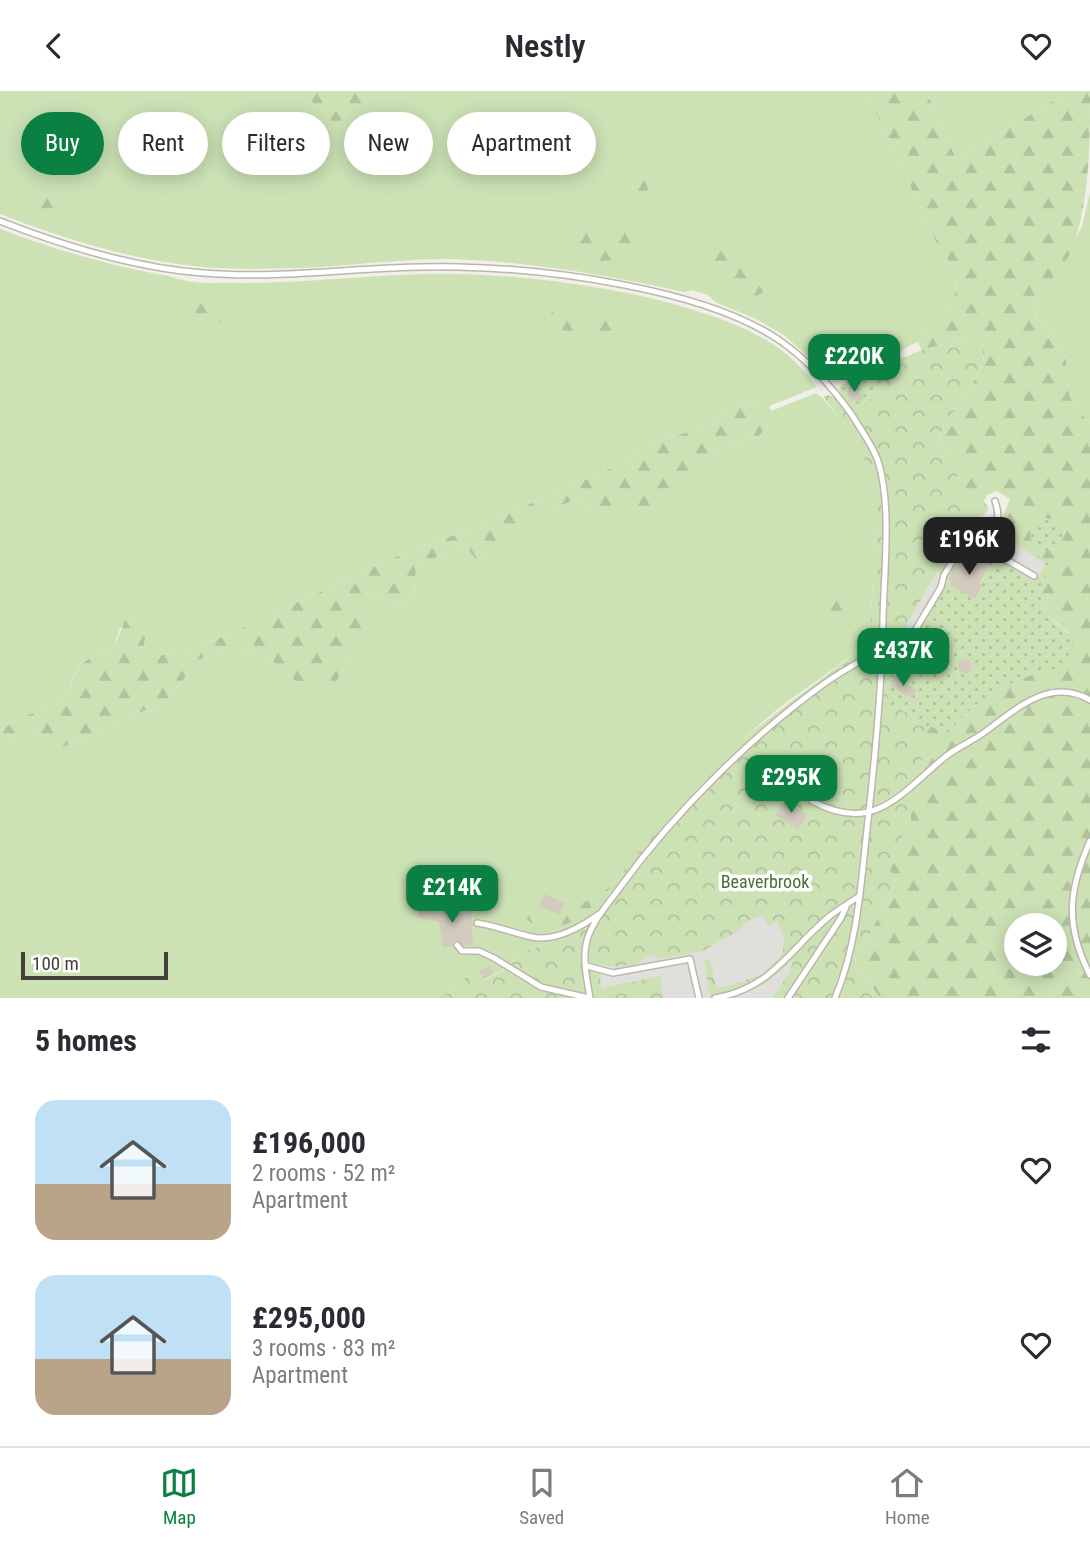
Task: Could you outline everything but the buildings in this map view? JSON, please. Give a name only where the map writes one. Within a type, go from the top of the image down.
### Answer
[{"type":"lane","points":[[0,221],[37,236],[87,250],[154,267],[202,273],[303,274],[399,267],[458,267],[508,270],[612,283],[691,301],[777,338],[799,356],[829,385],[864,433],[878,460],[885,514],[883,649],[869,812],[845,973],[835,998]]},
{"type":"lane","points":[[882,658],[904,649],[941,587],[944,575],[955,557],[969,554],[983,546],[997,528],[999,517],[995,502]]},
{"type":"lane","points":[[983,546],[1034,576]]},
{"type":"lane","points":[[457,945],[462,951],[479,951],[494,958],[541,987],[589,998],[585,951],[587,938],[603,911],[649,850],[748,746],[829,680],[883,649]]},
{"type":"lane","points":[[812,801],[841,813],[869,812],[903,796],[948,754],[965,746],[1036,697],[1053,692],[1077,693],[1090,700]]},
{"type":"lane","points":[[1090,841],[1079,866],[1071,897],[1075,936],[1080,955],[1090,975]]},
{"type":"lane","points":[[715,998],[737,994],[764,979],[831,916],[858,897]]},
{"type":"lane","points":[[788,998],[848,904]]},
{"type":"lane","points":[[477,923],[534,938],[559,935],[579,928],[603,911]]},
{"type":"lane","points":[[579,928],[587,938]]},
{"type":"lane","points":[[587,966],[613,972],[690,958],[699,998]]},
{"type":"green space","points":[[0,91],[866,91],[938,246],[956,270],[955,299],[927,325],[918,342],[859,370],[851,369],[834,374],[824,371],[784,335],[756,319],[715,302],[708,295],[692,290],[684,292],[569,270],[453,259],[287,268],[194,266],[120,253],[0,214]]},
{"type":"green space","points":[[308,91],[362,91],[363,101],[356,112],[344,112],[344,128],[330,124],[330,112],[317,112]]},
{"type":"green space","points":[[866,91],[926,91],[956,159],[1070,91],[1090,91],[1088,173],[1077,233],[1071,252],[1054,277],[1034,299],[1036,320],[1050,329],[1066,359],[1069,395],[1076,408],[1090,423],[1090,998],[880,998],[855,964],[857,951],[867,940],[896,880],[886,866],[911,821],[911,794],[920,785],[924,727],[933,727],[948,734],[971,709],[997,691],[1026,677],[1059,668],[1068,632],[1046,614],[1041,601],[1043,581],[1024,546],[999,533],[1010,499],[997,491],[987,495],[984,501],[989,509],[982,516],[976,517],[954,498],[956,480],[963,461],[950,450],[937,446],[944,424],[966,396],[983,363],[985,347],[975,336],[922,350],[918,343],[927,325],[955,299],[956,270],[938,246]]},
{"type":"green space","points":[[926,91],[1070,91],[956,159]]},
{"type":"green space","points":[[646,176],[648,191],[632,197],[621,193],[619,184],[622,177]]},
{"type":"green space","points":[[51,183],[58,196],[56,216],[39,213],[25,200],[37,186]]},
{"type":"green space","points":[[1090,192],[1090,423],[1076,408],[1069,395],[1066,359],[1050,329],[1036,320],[1034,299],[1051,278],[1082,227]]},
{"type":"green space","points":[[0,229],[60,250],[200,283],[264,283],[460,274],[505,276],[601,288],[695,310],[736,325],[784,352],[817,387],[769,406],[740,402],[701,429],[662,439],[612,468],[489,522],[398,556],[189,652],[147,657],[133,616],[120,629],[114,647],[89,658],[78,668],[70,693],[0,730]]},
{"type":"green space","points":[[575,229],[606,234],[638,230],[635,243],[609,266],[591,263],[567,250],[564,240]]},
{"type":"green space","points":[[714,249],[730,251],[765,271],[768,290],[756,296],[708,275],[703,267]]},
{"type":"green space","points":[[207,296],[227,309],[229,321],[201,322],[176,311],[178,300]]},
{"type":"green space","points":[[554,309],[623,321],[629,333],[618,338],[565,331],[545,320]]},
{"type":"green space","name":"Beaverbrook","points":[[975,336],[985,347],[983,363],[966,396],[944,424],[937,445],[950,450],[963,461],[956,480],[955,499],[976,517],[1051,566],[1044,584],[1042,604],[1048,616],[1073,640],[1071,651],[1059,668],[1011,683],[983,699],[947,735],[933,727],[924,727],[920,785],[911,794],[911,821],[887,866],[896,880],[867,940],[857,951],[855,964],[880,998],[440,998],[470,974],[483,981],[504,970],[523,952],[572,935],[579,936],[581,916],[609,888],[651,836],[744,739],[869,640],[874,548],[870,477],[856,442],[823,396],[833,397],[840,393],[854,412],[883,389],[873,370],[922,350]]},
{"type":"green space","points":[[873,370],[884,389],[854,413],[839,388]]},
{"type":"green space","points":[[816,393],[850,432],[869,473],[875,533],[869,640],[772,714],[733,750],[645,844],[579,936],[572,935],[523,952],[504,969],[482,981],[470,974],[440,998],[0,998],[0,745],[18,735],[36,732],[61,748],[168,700],[198,660],[231,647],[271,660],[299,684],[336,683],[350,652],[364,603],[375,595],[400,604],[414,596],[416,566],[465,545],[477,561],[491,551],[499,531],[574,500],[615,515],[687,491],[712,455],[730,443],[758,437],[774,418],[771,411]]},
{"type":"green space","points":[[740,402],[769,406],[774,418],[758,437],[730,443],[712,455],[688,491],[653,507],[615,515],[574,500],[500,531],[491,551],[477,561],[465,545],[416,566],[414,596],[400,604],[375,595],[364,603],[368,622],[336,683],[321,690],[299,684],[271,660],[231,647],[198,660],[168,700],[61,748],[36,732],[18,735],[0,745],[0,730],[70,693],[79,668],[90,658],[114,647],[125,620],[134,616],[146,633],[143,649],[147,657],[189,652],[398,556],[489,522],[612,468],[662,439],[701,429]]},
{"type":"green space","points":[[1043,518],[1056,520],[1066,530],[1055,548],[1047,551],[1035,546],[1030,534]]},
{"type":"green space","points":[[1001,534],[1024,546],[1051,566],[1044,584],[1042,604],[1048,616],[1073,640],[1071,651],[1059,668],[1011,683],[983,699],[947,735],[933,727],[924,727],[920,719],[887,704],[889,682],[885,680],[889,674],[897,678],[905,664],[903,659],[949,579],[952,581],[950,585],[975,599],[990,560],[987,558]]},
{"type":"green space","points":[[830,589],[839,593],[849,613],[851,630],[843,635],[831,627],[822,602]]},
{"type":"green space","points":[[612,886],[585,913],[563,925],[539,926],[527,920],[532,907],[550,916],[568,914]]},
{"type":"shaded area","points":[[1010,540],[1046,564],[1034,582],[998,559]]},
{"type":"shaded area","points":[[937,572],[949,579],[916,636],[904,629]]},
{"type":"shaded area","points":[[763,915],[768,926],[777,921],[784,938],[783,953],[762,974],[716,988],[710,959],[704,960],[710,998],[664,998],[660,976],[602,988],[597,964],[615,967],[636,964],[651,955],[660,959],[703,951],[740,930],[745,922]]},
{"type":"shaded area","points":[[793,960],[790,972],[772,998],[733,998],[765,984]]}]
